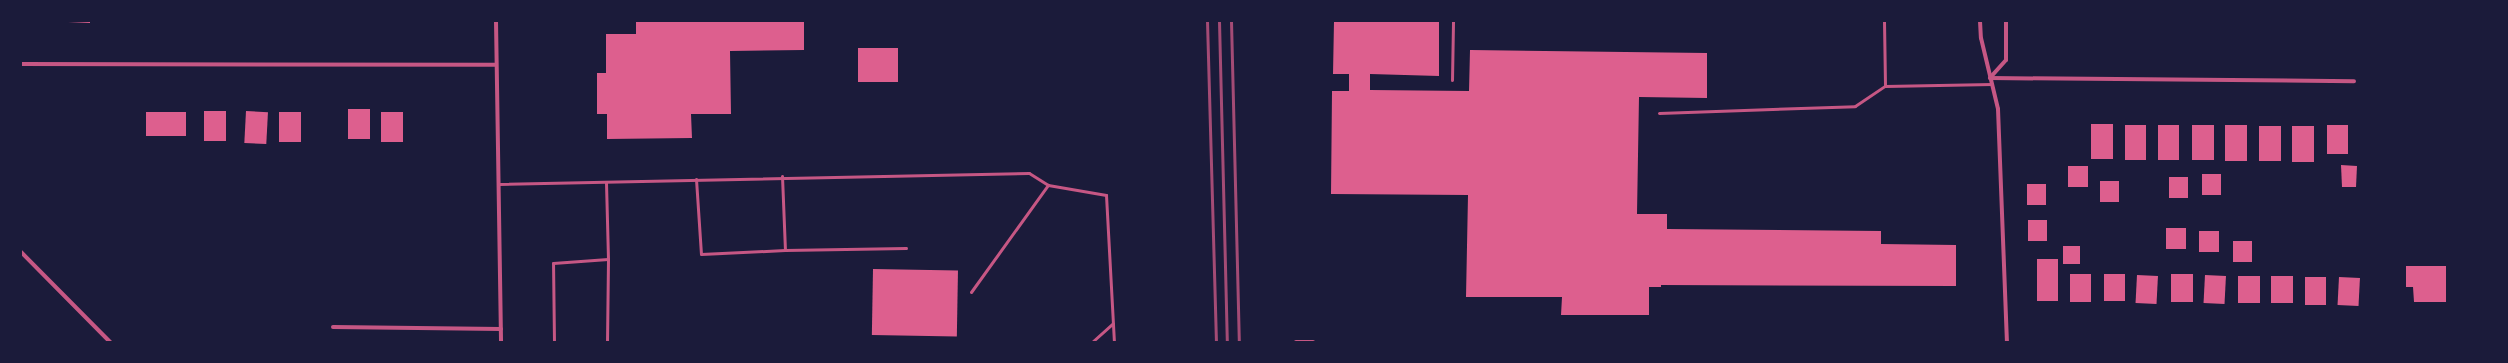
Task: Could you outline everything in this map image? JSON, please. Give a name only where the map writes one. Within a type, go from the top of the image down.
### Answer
[{"type":"street","points":[[496,21],[501,342]]},
{"type":"street","points":[[1980,21],[1981,38],[1998,109],[2007,342]]},
{"type":"street","points":[[1990,78],[2006,60],[2006,21]]},
{"type":"street","points":[[21,64],[496,65]]},
{"type":"street","points":[[1990,78],[2354,80]]},
{"type":"street","points":[[21,252],[110,342]]},
{"type":"street","points":[[333,327],[501,329]]},
{"type":"street","points":[[1296,342],[1313,342]]},
{"type":"lane","points":[[1452,80],[1453,21]]},
{"type":"lane","points":[[1884,21],[1886,86]]},
{"type":"lane","points":[[1659,114],[1855,106],[1886,86],[1992,84]]},
{"type":"lane","points":[[499,184],[782,176],[1029,173],[1048,186],[1106,194],[1114,342]]},
{"type":"lane","points":[[782,176],[785,250]]},
{"type":"lane","points":[[696,179],[701,254],[785,250],[906,248]]},
{"type":"lane","points":[[606,182],[608,259],[607,342]]},
{"type":"lane","points":[[971,292],[1048,186]]},
{"type":"lane","points":[[554,342],[552,263],[608,259]]},
{"type":"lane","points":[[1092,342],[1113,323]]},
{"type":"building","points":[[90,21],[90,23],[68,22]]},
{"type":"building","points":[[636,21],[804,21],[804,50],[730,51],[731,114],[691,114],[692,138],[607,139],[607,114],[597,114],[597,73],[606,73],[606,34],[636,34]]},
{"type":"building","points":[[1334,21],[1439,21],[1439,76],[1370,74],[1370,90],[1469,91],[1470,50],[1707,53],[1707,98],[1639,97],[1637,214],[1667,214],[1667,229],[1881,231],[1881,244],[1956,245],[1956,286],[1661,285],[1661,287],[1649,287],[1649,315],[1561,315],[1562,297],[1466,297],[1468,195],[1331,194],[1332,91],[1349,91],[1349,74],[1333,74]]},
{"type":"building","points":[[858,48],[898,48],[898,82],[858,82]]},
{"type":"building","points":[[348,109],[370,109],[370,139],[348,139]]},
{"type":"building","points":[[204,111],[226,111],[226,141],[204,141]]},
{"type":"building","points":[[246,111],[268,112],[266,144],[244,143]]},
{"type":"building","points":[[146,112],[186,112],[186,136],[146,136]]},
{"type":"building","points":[[279,112],[301,112],[301,142],[279,142]]},
{"type":"building","points":[[381,112],[403,112],[403,142],[381,142]]},
{"type":"building","points":[[2091,124],[2113,124],[2113,159],[2091,159]]},
{"type":"building","points":[[2125,125],[2146,125],[2146,160],[2125,160]]},
{"type":"building","points":[[2158,125],[2179,125],[2179,160],[2158,160]]},
{"type":"building","points":[[2192,125],[2214,125],[2214,160],[2192,160]]},
{"type":"building","points":[[2225,125],[2247,125],[2247,161],[2225,161]]},
{"type":"building","points":[[2327,125],[2348,125],[2348,154],[2327,154]]},
{"type":"building","points":[[2259,126],[2281,126],[2281,161],[2259,161]]},
{"type":"building","points":[[2292,126],[2314,126],[2314,162],[2292,162]]},
{"type":"building","points":[[2341,165],[2357,166],[2356,187],[2342,187]]},
{"type":"building","points":[[2068,166],[2088,166],[2088,187],[2068,187]]},
{"type":"building","points":[[2202,174],[2221,174],[2221,195],[2202,195]]},
{"type":"building","points":[[2169,177],[2188,177],[2188,198],[2169,198]]},
{"type":"building","points":[[2100,181],[2119,181],[2119,202],[2100,202]]},
{"type":"building","points":[[2027,184],[2046,184],[2046,205],[2027,205]]},
{"type":"building","points":[[2028,220],[2047,220],[2047,241],[2028,241]]},
{"type":"building","points":[[2166,228],[2186,228],[2186,249],[2166,249]]},
{"type":"building","points":[[2199,231],[2219,231],[2219,252],[2199,252]]},
{"type":"building","points":[[2233,241],[2252,241],[2252,262],[2233,262]]},
{"type":"building","points":[[2063,246],[2080,246],[2080,264],[2063,264]]},
{"type":"building","points":[[2037,259],[2058,259],[2058,301],[2037,301]]},
{"type":"building","points":[[2406,266],[2446,266],[2446,302],[2414,302],[2413,287],[2406,287]]},
{"type":"building","points":[[873,269],[958,270],[957,336],[872,335]]},
{"type":"building","points":[[2070,274],[2091,274],[2091,302],[2070,302]]},
{"type":"building","points":[[2104,274],[2125,274],[2125,301],[2104,301]]},
{"type":"building","points":[[2171,274],[2193,274],[2193,302],[2171,302]]},
{"type":"building","points":[[2137,275],[2158,276],[2157,304],[2136,303]]},
{"type":"building","points":[[2205,275],[2226,276],[2225,304],[2204,303]]},
{"type":"building","points":[[2238,276],[2260,276],[2260,303],[2238,303]]},
{"type":"building","points":[[2271,276],[2293,276],[2293,303],[2271,303]]},
{"type":"building","points":[[2305,277],[2326,277],[2326,305],[2305,305]]},
{"type":"building","points":[[2339,277],[2360,278],[2359,306],[2338,305]]},
{"type":"railway","points":[[1207,21],[1216,342]]},
{"type":"railway","points":[[1219,21],[1227,342]]},
{"type":"railway","points":[[1231,21],[1239,342]]}]
